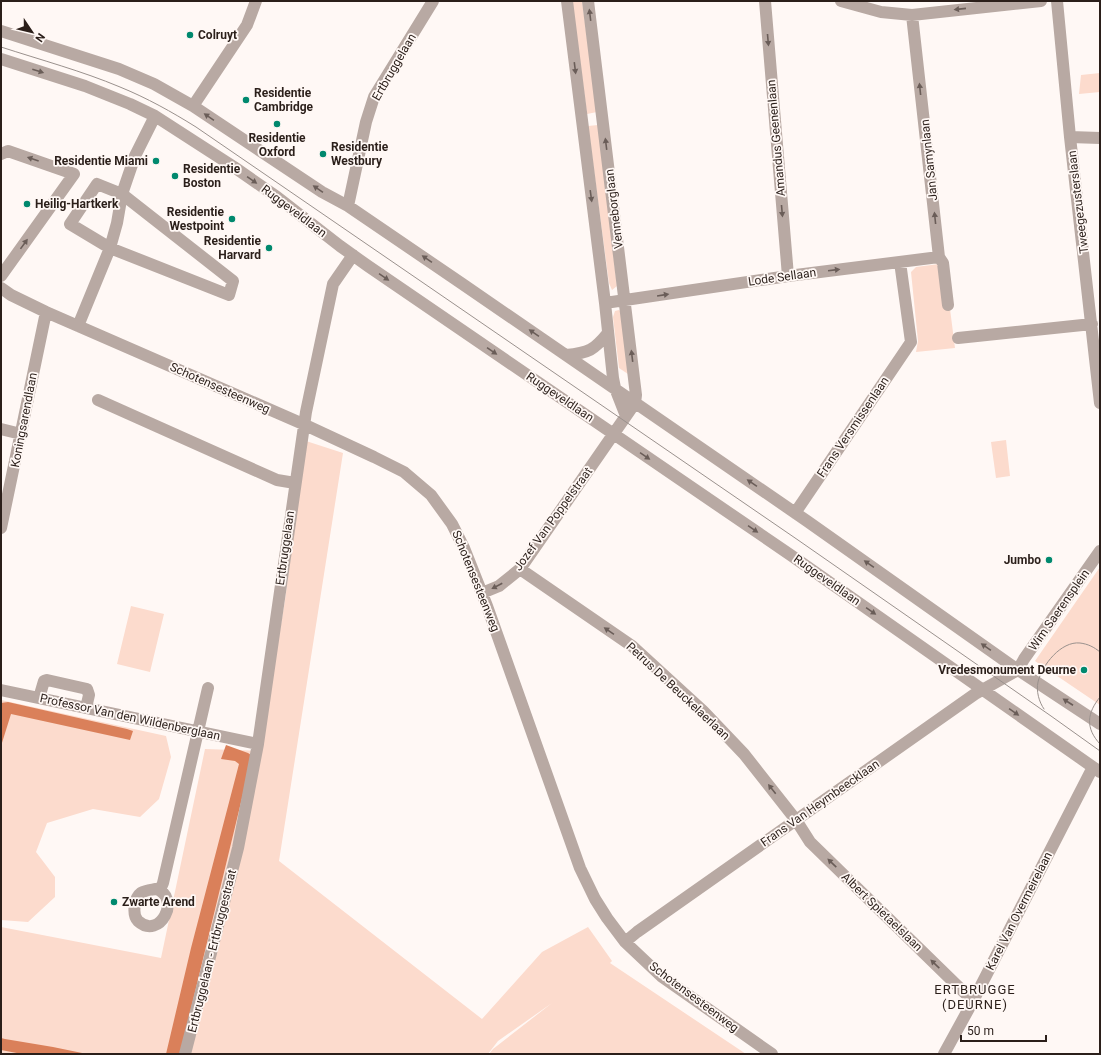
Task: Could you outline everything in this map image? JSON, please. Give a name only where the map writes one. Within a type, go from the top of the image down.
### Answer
[{"type":"street","points":[[193,106],[247,25],[256,1]]},
{"type":"street","name":"Ertbruggelaan","points":[[348,206],[366,122],[374,98],[433,1]]},
{"type":"street","name":"Venneborglaan","points":[[567,1],[615,388],[626,416]]},
{"type":"street","name":"Venneborglaan","points":[[588,1],[636,395],[635,403]]},
{"type":"street","name":"Amandus Geenenlaan","points":[[765,1],[788,276]]},
{"type":"street","points":[[841,1],[881,12],[912,14],[1041,1]]},
{"type":"street","name":"Tweegezusterslaan","points":[[1057,1],[1070,137],[1100,403]]},
{"type":"street","name":"Jan Samynlaan","points":[[912,14],[939,257],[943,263],[948,305]]},
{"type":"street","points":[[1,31],[118,69],[154,84],[193,106],[322,192],[348,206],[615,388],[1018,670],[1100,724]]},
{"type":"street","name":"Ruggeveldlaan","points":[[1,59],[92,88],[156,116],[234,167],[277,197],[353,255],[792,556],[1096,769]]},
{"type":"street","points":[[78,326],[110,248],[117,223],[122,194],[135,156],[156,116]]},
{"type":"street","points":[[581,121],[603,117]]},
{"type":"street","points":[[1070,137],[1100,138]]},
{"type":"street","points":[[1,154],[8,151],[74,174],[1,276]]},
{"type":"street","points":[[97,184],[122,194],[233,281],[229,295],[110,248],[70,224],[97,184]]},
{"type":"street","name":"Ertbruggelaan","points":[[238,848],[258,744],[303,424],[333,284],[353,255]]},
{"type":"street","name":"Lode Sellaan","points":[[625,301],[788,276],[939,257]]},
{"type":"street","name":"Frans Versmissenlaan","points":[[795,513],[912,342],[900,262]]},
{"type":"street","name":"Schotensesteenweg","points":[[1,288],[11,295],[46,312],[303,424],[404,472],[430,494],[452,524],[464,548],[482,593],[580,868],[606,918],[625,942],[661,976],[772,1054]]},
{"type":"street","points":[[605,303],[625,301]]},
{"type":"street","name":"Koningsarendlaan","points":[[1,528],[22,434],[46,312]]},
{"type":"street","points":[[958,338],[1092,324]]},
{"type":"street","points":[[566,355],[586,352],[595,348],[608,333]]},
{"type":"street","points":[[98,400],[277,480],[295,483]]},
{"type":"street","points":[[613,434],[635,403]]},
{"type":"street","points":[[1,429],[22,434]]},
{"type":"street","name":"Jozef Van Poppelstraat","points":[[482,593],[499,586],[520,569],[613,434]]},
{"type":"street","name":"Wim Saerensplein","points":[[1018,670],[1027,654],[1100,551]]},
{"type":"street","name":"Petrus De Beuckelaerlaan","points":[[520,569],[632,646],[682,691],[744,754],[796,820]]},
{"type":"street","name":"Frans Van Heymbeecklaan","points":[[625,942],[637,932],[982,690],[1018,670]]},
{"type":"street","points":[[38,698],[42,684],[47,680],[87,689],[89,695],[86,708]]},
{"type":"street","points":[[160,890],[163,883],[208,688]]},
{"type":"street","name":"Professor Van den Wildenberglaan","points":[[1,690],[258,744]]},
{"type":"street","name":"Karel Van Overmeirelaan","points":[[944,1054],[1096,769]]},
{"type":"street","name":"Albert Spietaelslaan","points":[[796,820],[810,842],[973,1001]]},
{"type":"street","name":"Ertbruggelaan - Ertbruggestraat","points":[[185,1054],[238,848]]},
{"type":"shaded area","points":[[572,1],[582,1],[597,112],[587,114]]},
{"type":"shaded area","points":[[1100,73],[1100,92],[1079,94],[1081,75]]},
{"type":"shaded area","points":[[598,125],[617,286],[612,290],[609,283],[588,126]]},
{"type":"shaded area","points":[[939,264],[950,309],[955,348],[916,352],[918,341],[911,272],[916,267]]},
{"type":"shaded area","points":[[619,310],[622,313],[628,374],[619,368],[613,317],[615,311]]},
{"type":"shaded area","points":[[1006,440],[1010,476],[996,478],[991,442]]},
{"type":"shaded area","points":[[306,441],[343,453],[279,861],[482,1019],[542,952],[588,927],[612,961],[610,963],[746,1054],[489,1054],[493,1049],[552,1003],[498,1041],[488,1054],[1,1054],[1,927],[161,958],[205,749],[260,751],[285,600]]},
{"type":"shaded area","points":[[1100,567],[1100,705],[1035,661]]},
{"type":"shaded area","points":[[131,606],[164,614],[150,672],[117,664]]},
{"type":"shaded area","points":[[1,700],[166,736],[171,757],[159,799],[140,817],[93,809],[47,823],[36,852],[55,877],[55,897],[28,922],[1,920]]},
{"type":"shaded area","points":[[8,702],[133,731],[130,740],[11,714],[1,746],[1,703]]},
{"type":"shaded area","points":[[226,745],[248,753],[251,755],[251,761],[180,1054],[166,1054],[191,948],[239,764],[235,761],[221,759]]},
{"type":"shaded area","points":[[1,1038],[87,1054],[22,1054],[1,1050]]},
{"type":"tram line","points":[[1,47],[106,81],[140,96],[196,127],[798,540],[1100,751]]},
{"type":"tram line","points":[[1044,709],[1038,696],[1038,682],[1040,675],[1053,655],[1059,650],[1073,643],[1086,644],[1100,652]]},
{"type":"tram line","points":[[1100,697],[1090,715],[1090,726],[1092,732],[1100,744]]},
{"type":"place","name":"Colruyt","points":[[190,35]]},
{"type":"place","name":"Residentie Cambridge","points":[[246,100]]},
{"type":"place","name":"Residentie Oxford","points":[[277,124]]},
{"type":"place","name":"Residentie Westbury","points":[[323,154]]},
{"type":"place","name":"Residentie Miami","points":[[156,161]]},
{"type":"place","name":"Residentie Boston","points":[[175,176]]},
{"type":"place","name":"Heilig-Hartkerk","points":[[27,204]]},
{"type":"place","name":"Residentie Westpoint","points":[[232,219]]},
{"type":"place","name":"Residentie Harvard","points":[[269,248]]},
{"type":"place","name":"Jumbo","points":[[1049,560]]},
{"type":"place","name":"Vredesmonument Deurne","points":[[1084,670]]},
{"type":"place","name":"Zwarte Arend","points":[[114,902]]},
{"type":"district","name":"ERTBRUGGE (DEURNE)","points":[[975,996]]}]
